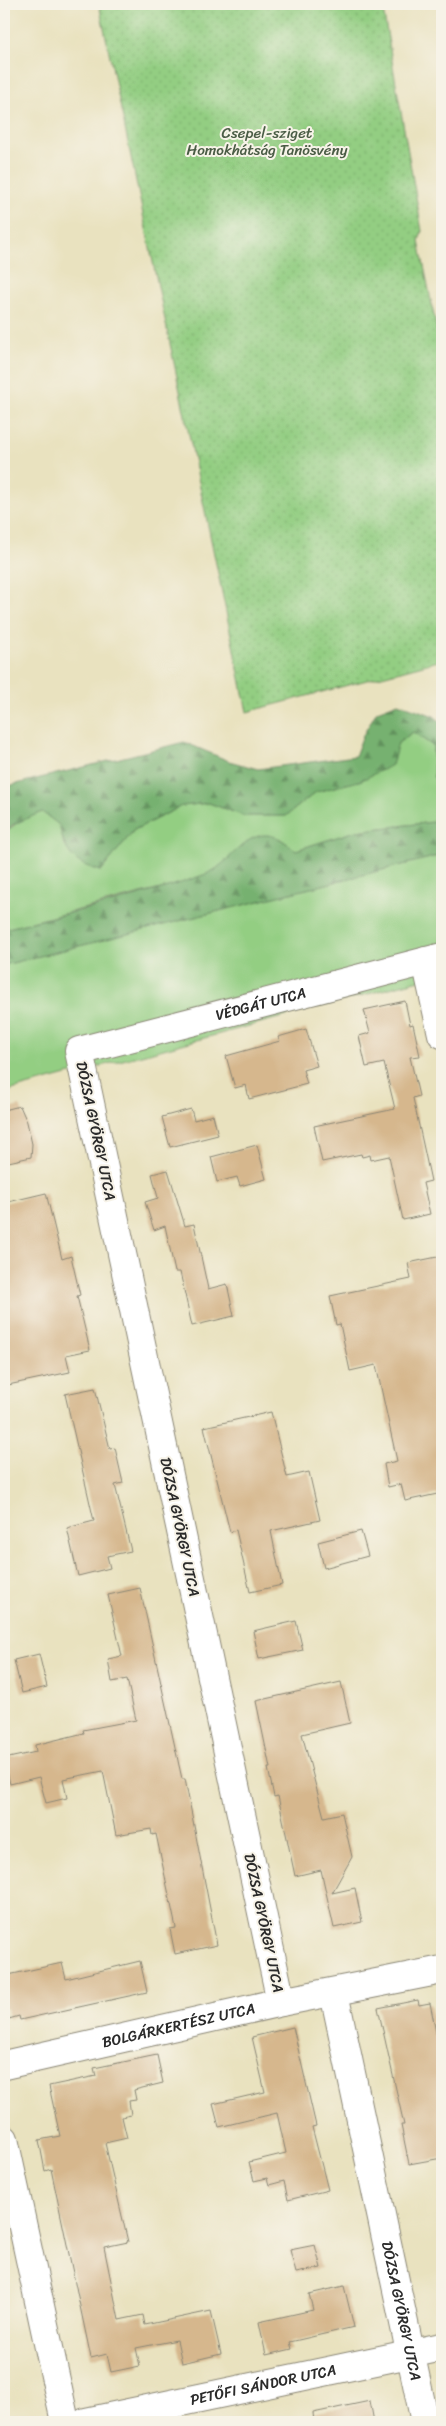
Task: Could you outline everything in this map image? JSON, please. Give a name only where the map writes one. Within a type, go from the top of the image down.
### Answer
[{"type":"street","points":[[434,959],[442,1034]]},
{"type":"street","name":"VÉDGÁT UTCA","points":[[79,1051],[434,959]]},
{"type":"street","name":"DÓZSA GYÖRGY UTCA","points":[[79,1051],[281,2002]]},
{"type":"street","name":"BOLGÁRKERTÉSZ UTCA","points":[[4,2065],[281,2002],[334,1993],[442,1970]]},
{"type":"street","name":"DÓZSA GYÖRGY UTCA","points":[[334,1993],[426,2422]]},
{"type":"street","points":[[4,2139],[66,2422]]},
{"type":"street","name":"PETŐFI SÁNDOR UTCA","points":[[86,2422],[442,2347]]},
{"type":"green space","name":"Csepel-sziget Homokhátság Tanösvény","points":[[99,4],[382,4],[422,231],[419,241],[442,355],[442,660],[247,712]]},
{"type":"green space","points":[[398,703],[434,716],[442,723],[442,786],[434,778],[433,746],[413,732],[398,743],[392,765],[362,780],[316,792],[286,816],[244,816],[209,803],[182,806],[134,830],[101,871],[83,865],[72,856],[64,843],[59,825],[42,812],[12,825],[4,836],[4,787],[184,742],[229,761],[258,769],[355,756],[363,735],[377,711]]},
{"type":"green space","points":[[413,732],[433,746],[434,778],[442,786],[442,821],[356,831],[296,850],[279,838],[251,839],[213,872],[180,884],[4,929],[4,836],[12,827],[25,819],[42,812],[60,825],[64,845],[101,871],[134,830],[182,806],[209,803],[244,816],[286,816],[316,792],[362,780],[398,743]]},
{"type":"green space","points":[[442,821],[442,855],[4,965],[4,929],[182,883],[214,870],[242,845],[257,836],[274,836],[296,850],[356,831]]},
{"type":"green space","points":[[442,855],[442,974],[4,1092],[4,965]]},
{"type":"building","points":[[405,1001],[410,1025],[413,1024],[420,1056],[410,1057],[419,1096],[413,1098],[431,1181],[423,1183],[430,1214],[403,1220],[389,1156],[371,1160],[370,1155],[362,1157],[361,1154],[322,1162],[314,1126],[395,1109],[384,1063],[366,1067],[359,1036],[370,1033],[364,1010]]},
{"type":"building","points":[[306,1029],[317,1066],[303,1070],[307,1084],[249,1099],[246,1085],[235,1088],[226,1056],[280,1041],[278,1037]]},
{"type":"building","points":[[20,1106],[27,1122],[32,1144],[31,1157],[4,1163],[4,1110]]},
{"type":"building","points":[[191,1109],[194,1120],[213,1115],[218,1135],[170,1147],[162,1117]]},
{"type":"building","points":[[257,1145],[266,1179],[240,1186],[237,1177],[217,1182],[211,1157]]},
{"type":"building","points":[[168,1170],[185,1226],[194,1224],[208,1289],[227,1284],[234,1316],[192,1326],[180,1272],[175,1272],[165,1226],[154,1230],[145,1202],[158,1198],[152,1174]]},
{"type":"building","points":[[46,1193],[62,1259],[71,1256],[80,1295],[77,1296],[90,1350],[66,1355],[70,1372],[8,1385],[4,1366],[4,1203]]},
{"type":"building","points":[[442,1256],[442,1493],[405,1501],[401,1484],[388,1487],[384,1464],[397,1461],[376,1365],[350,1371],[340,1324],[336,1325],[330,1296],[411,1279],[408,1263]]},
{"type":"building","points":[[95,1388],[110,1449],[115,1448],[123,1483],[115,1485],[131,1551],[107,1556],[110,1568],[78,1576],[67,1528],[94,1521],[65,1394]]},
{"type":"building","points":[[271,1412],[287,1477],[309,1472],[320,1520],[271,1531],[282,1585],[250,1592],[236,1530],[230,1532],[204,1427]]},
{"type":"building","points":[[361,1531],[368,1556],[324,1568],[318,1542]]},
{"type":"building","points":[[140,1588],[182,1779],[185,1779],[217,1945],[175,1954],[170,1929],[176,1928],[156,1834],[152,1835],[151,1829],[116,1835],[103,1771],[63,1779],[67,1798],[46,1803],[39,1777],[10,1784],[4,1759],[36,1752],[35,1745],[84,1733],[83,1730],[136,1720],[127,1679],[112,1682],[108,1659],[122,1656],[108,1595]]},
{"type":"building","points":[[296,1621],[303,1650],[259,1659],[253,1631]]},
{"type":"building","points":[[39,1654],[47,1687],[22,1693],[14,1660]]},
{"type":"building","points":[[341,1682],[350,1723],[302,1734],[324,1817],[342,1813],[352,1857],[332,1893],[355,1888],[362,1922],[334,1928],[321,1870],[295,1876],[278,1796],[274,1797],[256,1701]]},
{"type":"building","points":[[140,1961],[147,1992],[20,2020],[19,2016],[9,2019],[7,2008],[4,2009],[4,1976],[62,1963],[66,1979]]},
{"type":"building","points":[[418,2000],[419,2005],[430,2003],[442,2062],[442,2158],[409,2164],[401,2125],[404,2125],[378,2008]]},
{"type":"building","points":[[293,2027],[316,2126],[312,2127],[328,2190],[288,2200],[284,2181],[269,2185],[267,2178],[254,2181],[249,2162],[286,2153],[277,2113],[219,2127],[213,2104],[265,2092],[252,2037]]},
{"type":"building","points":[[157,2055],[163,2083],[134,2090],[136,2100],[129,2101],[131,2115],[122,2117],[127,2138],[105,2143],[128,2242],[104,2247],[119,2320],[143,2315],[145,2325],[211,2311],[221,2354],[182,2363],[177,2340],[136,2348],[140,2366],[111,2372],[107,2354],[91,2358],[51,2169],[45,2171],[39,2140],[60,2136],[49,2086],[96,2076],[94,2068]]},
{"type":"building","points":[[315,2245],[321,2268],[296,2273],[290,2250]]},
{"type":"building","points":[[344,2286],[354,2327],[290,2342],[292,2349],[266,2355],[259,2322],[313,2310],[309,2294]]},
{"type":"building","points":[[370,2401],[374,2422],[314,2422],[313,2413]]}]
